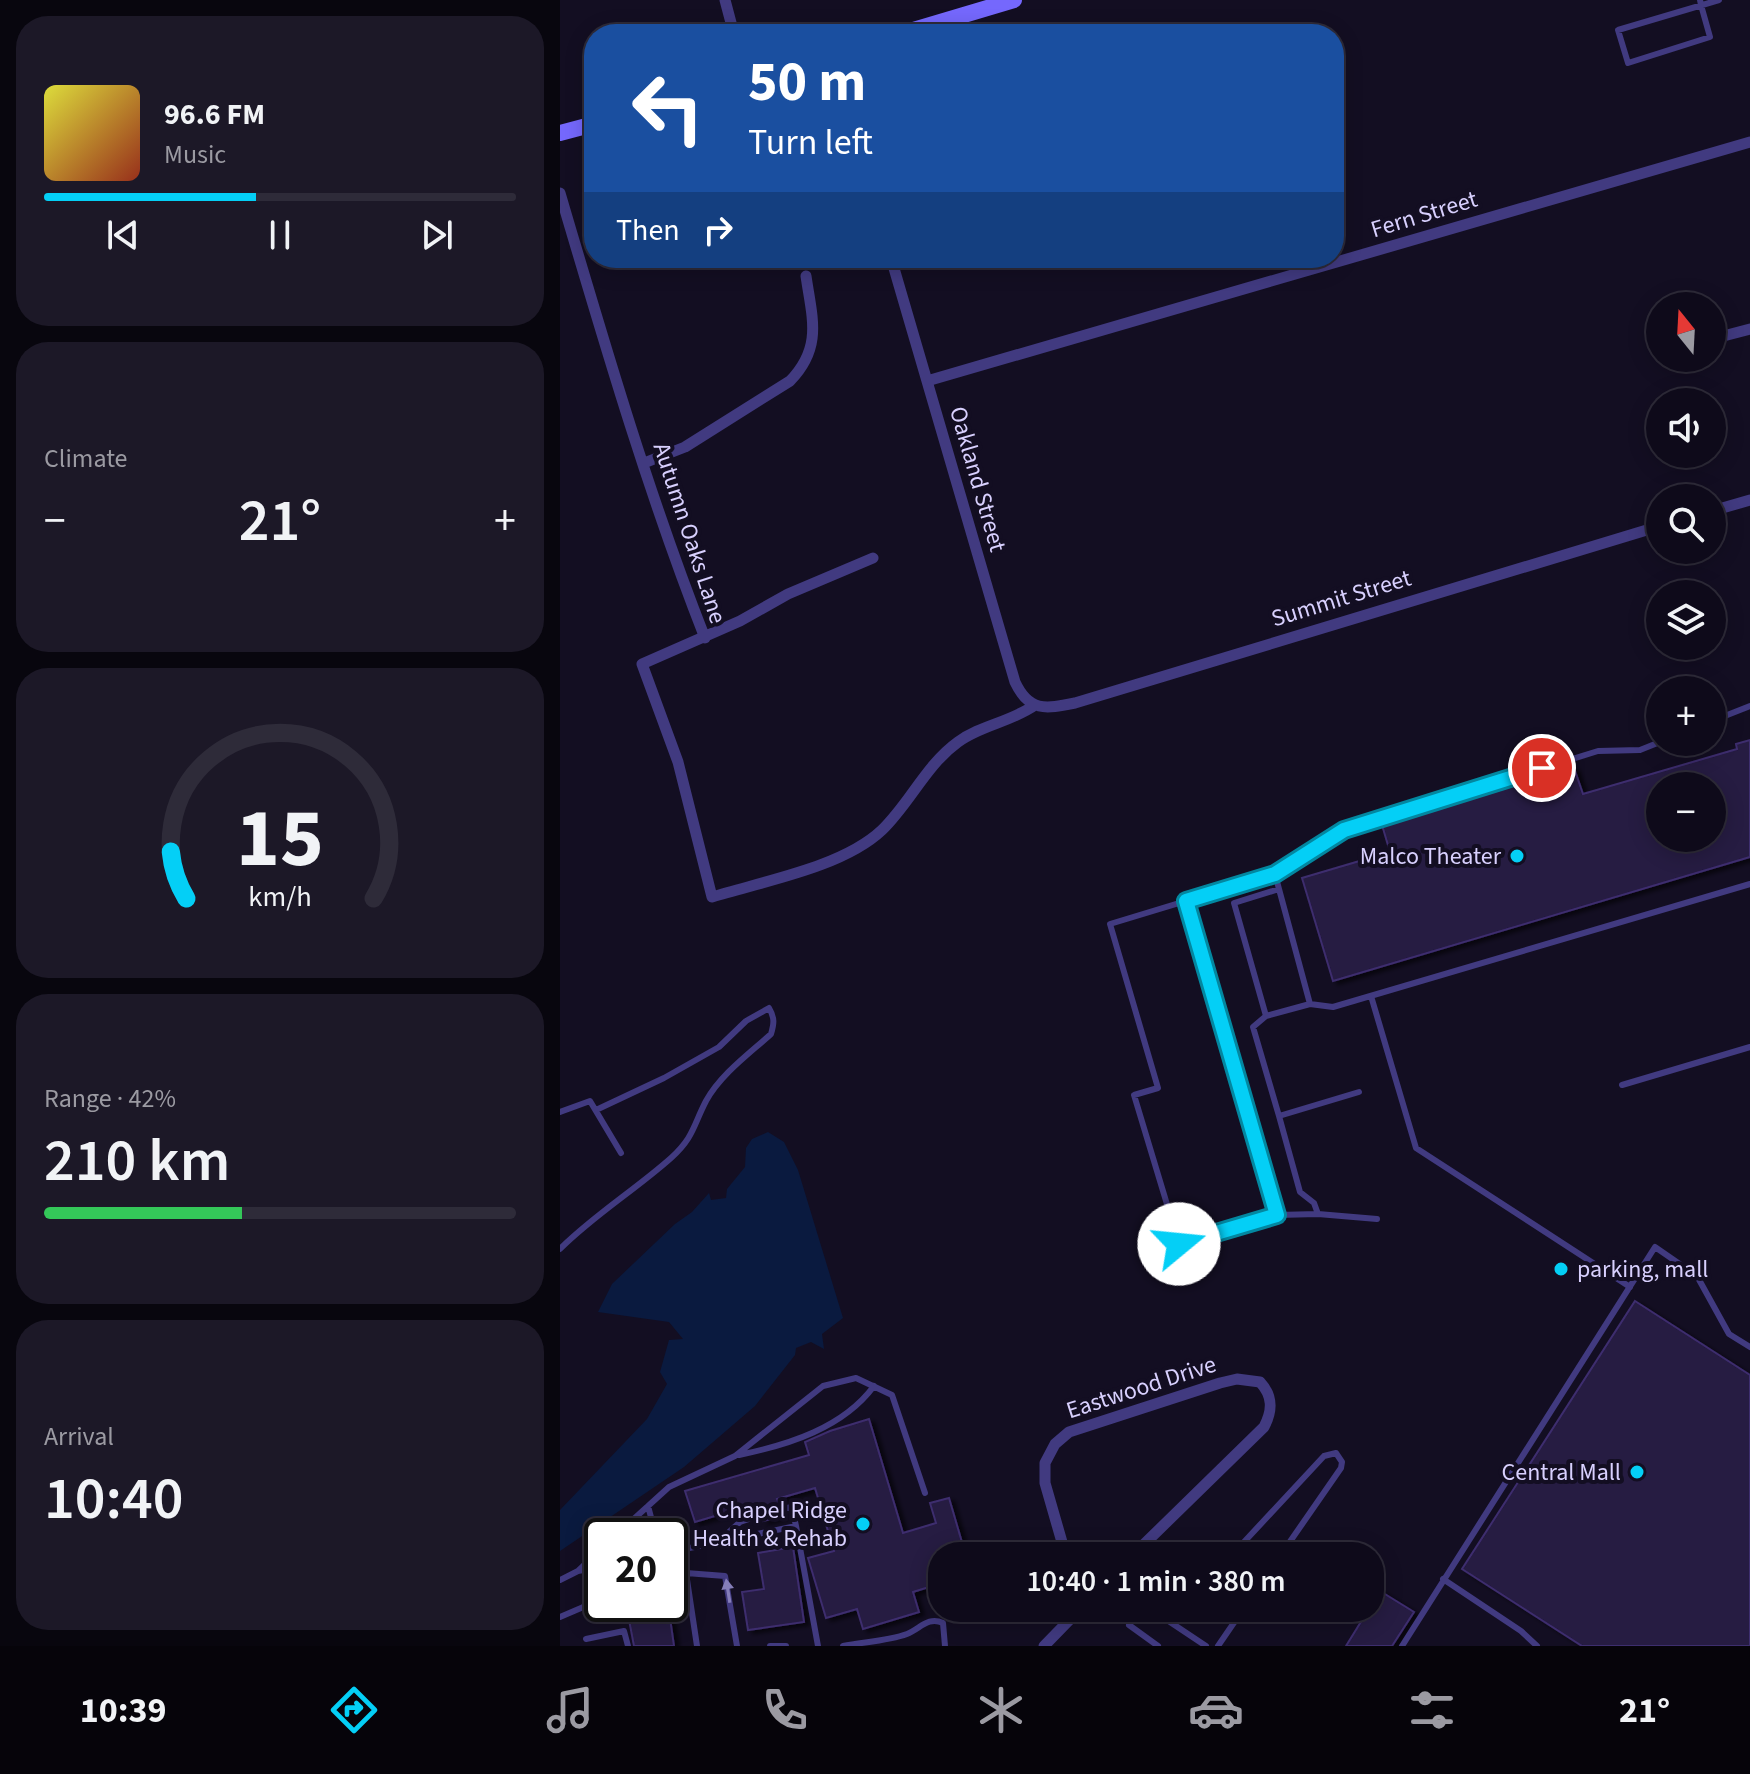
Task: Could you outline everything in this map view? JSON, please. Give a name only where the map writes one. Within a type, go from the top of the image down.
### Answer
[{"type":"street","points":[[725,0],[731,24]]},
{"type":"street","points":[[934,24],[1014,0]]},
{"type":"street","points":[[560,133],[584,127]]},
{"type":"street","name":"Fern Street","points":[[1344,261],[1750,142]]},
{"type":"street","name":"Autumn Oaks Lane","points":[[560,193],[617,386],[675,560],[705,638],[642,664],[682,773],[712,897],[856,850],[885,827],[940,757],[956,743],[974,732],[1023,714],[1035,705]]},
{"type":"street","name":"Oakland Street","points":[[894,268],[1015,682],[1022,697],[1035,705]]},
{"type":"street","name":"Fern Street","points":[[927,381],[1321,268]]},
{"type":"street","points":[[644,463],[685,447],[790,381],[801,370],[813,341],[814,325],[806,276]]},
{"type":"street","points":[[1726,335],[1750,329]]},
{"type":"street","points":[[1726,507],[1750,500]]},
{"type":"street","name":"Summit Street","points":[[1035,705],[1053,708],[1075,703],[1646,530]]},
{"type":"street","points":[[705,638],[788,594],[873,558]]},
{"type":"street","name":"Eastwood Drive","points":[[1062,1542],[1045,1483],[1045,1463],[1061,1437],[1099,1421],[1220,1383],[1250,1379],[1263,1385],[1271,1403],[1264,1427],[1146,1542]]},
{"type":"street","points":[[1044,1646],[1067,1622]]},
{"type":"lane","points":[[1701,3],[1710,37],[1628,63],[1618,30],[1701,3],[1719,0]]},
{"type":"lane","points":[[1726,715],[1750,706]]},
{"type":"lane","points":[[1377,1219],[1318,1214],[1277,1215],[1179,1244],[1134,1095],[1158,1088],[1110,924],[1275,874],[1344,830],[1598,751],[1646,748]]},
{"type":"lane","points":[[1275,874],[1310,1004]]},
{"type":"lane","points":[[1318,1214],[1314,1203],[1300,1192],[1253,1027],[1266,1016],[1310,1004],[1333,1007],[1750,884]]},
{"type":"lane","points":[[1266,1016],[1234,903],[1279,889]]},
{"type":"lane","points":[[1186,901],[1277,1215]]},
{"type":"lane","points":[[1371,996],[1416,1148],[1630,1287]]},
{"type":"lane","points":[[560,1249],[586,1223],[671,1158],[692,1136],[707,1100],[721,1080],[771,1034],[773,1015],[769,1008],[760,1011],[719,1047],[664,1078],[596,1110]]},
{"type":"lane","points":[[1622,1085],[1750,1047]]},
{"type":"lane","points":[[1279,1116],[1359,1092]]},
{"type":"lane","points":[[560,1112],[590,1101],[621,1153]]},
{"type":"lane","points":[[1402,1646],[1655,1247],[1697,1276],[1729,1334],[1750,1347]]},
{"type":"lane","points":[[635,1518],[669,1487],[735,1456],[823,1386],[856,1378],[892,1395],[925,1493]]},
{"type":"lane","points":[[735,1456],[767,1450],[818,1431],[858,1404],[874,1386]]},
{"type":"lane","points":[[1244,1542],[1324,1456],[1336,1453],[1342,1462],[1341,1468],[1290,1542]]},
{"type":"lane","points":[[648,1506],[651,1518]]},
{"type":"lane","points":[[781,1509],[792,1507],[818,1646]]},
{"type":"lane","points":[[717,1542],[740,1522],[761,1515]]},
{"type":"lane","points":[[688,1548],[796,1526]]},
{"type":"lane","points":[[578,1571],[584,1565]]},
{"type":"lane","points":[[560,1580],[584,1570]]},
{"type":"lane","points":[[688,1573],[725,1576],[737,1646]]},
{"type":"lane","points":[[1443,1579],[1521,1631],[1537,1646]]},
{"type":"lane","points":[[688,1586],[697,1646]]},
{"type":"lane","points":[[560,1617],[584,1607]]},
{"type":"lane","points":[[843,1646],[908,1634],[927,1622],[938,1620],[943,1623],[945,1646]]},
{"type":"lane","points":[[1170,1622],[1206,1646]]},
{"type":"lane","points":[[1218,1646],[1234,1622]]},
{"type":"lane","points":[[1129,1625],[1158,1646]]},
{"type":"lane","points":[[586,1639],[624,1631],[628,1646]]},
{"type":"lane","points":[[770,1646],[786,1645]]},
{"type":"water","points":[[768,1132],[784,1142],[798,1170],[843,1318],[822,1334],[824,1349],[811,1342],[796,1348],[795,1355],[755,1406],[684,1467],[609,1518],[584,1518],[584,1535],[560,1551],[560,1510],[647,1419],[667,1384],[660,1372],[669,1340],[683,1339],[669,1322],[598,1312],[612,1284],[709,1193],[711,1200],[726,1198],[727,1189],[745,1167],[746,1148],[752,1139]]},
{"type":"building","points":[[1750,740],[1750,857],[1333,981],[1302,878],[1390,852],[1382,825],[1574,768],[1583,794],[1646,776],[1646,852],[1726,852],[1726,772],[1658,772],[1713,756],[1726,756],[1726,752],[1737,749],[1736,744]]},
{"type":"building","name":"Central Mall","points":[[1635,1301],[1750,1375],[1750,1646],[1582,1646],[1462,1569]]},
{"type":"building","name":"Chapel Ridge Health & Rehab","points":[[869,1419],[903,1533],[936,1523],[930,1503],[949,1498],[962,1542],[928,1542],[928,1587],[913,1592],[919,1612],[863,1629],[857,1609],[826,1618],[808,1558],[834,1551],[815,1488],[777,1499],[779,1504],[775,1511],[783,1516],[763,1521],[767,1514],[758,1503],[695,1522],[685,1491],[809,1455],[805,1442]]},
{"type":"building","points":[[793,1547],[804,1622],[748,1630],[742,1592],[764,1589],[758,1553]]},
{"type":"building","points":[[1384,1593],[1414,1612],[1392,1646],[1346,1646],[1361,1622],[1384,1622]]},
{"type":"building","points":[[629,1622],[671,1622],[674,1646],[634,1646]]},
{"type":"place","name":"Malco Theater","points":[[1517,856]]},
{"type":"place","name":"parking, mall","points":[[1561,1269]]},
{"type":"place","name":"Central Mall","points":[[1637,1472]]},
{"type":"place","name":"Chapel Ridge Health & Rehab","points":[[863,1524]]},
{"type":"route","points":[[1179,1244],[1277,1215],[1186,901],[1275,874],[1344,830],[1542,768]]}]
